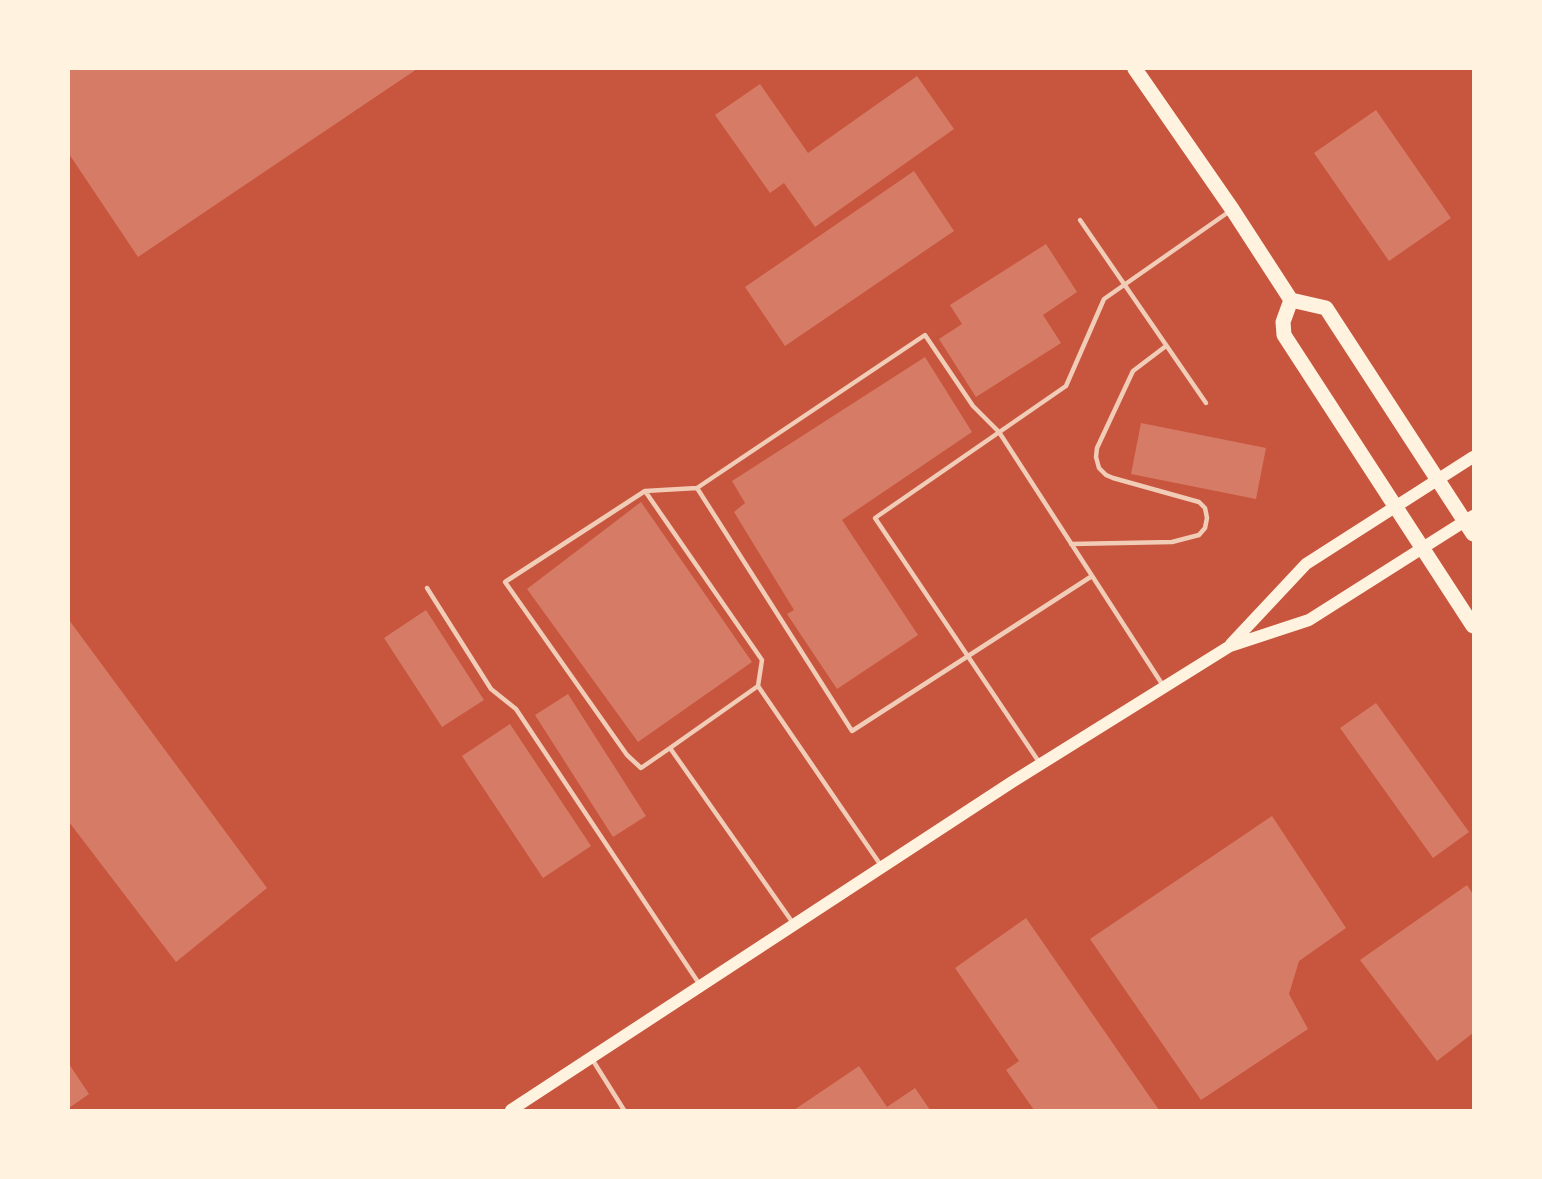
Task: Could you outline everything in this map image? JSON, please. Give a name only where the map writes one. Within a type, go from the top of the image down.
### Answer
[{"type":"main road","points":[[511,1110],[1040,765],[1230,646],[1309,620],[1423,548],[1470,524],[1438,480],[1326,308],[1291,300],[1232,209],[1135,69]]},
{"type":"main road","points":[[1291,300],[1283,322],[1284,335],[1473,626]]},
{"type":"main road","points":[[1230,646],[1306,564],[1473,457]]},
{"type":"lane","points":[[1040,765],[875,518],[1065,386],[1104,299],[1232,209]]},
{"type":"lane","points":[[1080,220],[1206,403]]},
{"type":"lane","points":[[758,686],[641,768],[627,755],[505,582],[645,491],[697,488],[925,335],[973,406],[999,432],[1164,687]]},
{"type":"lane","points":[[1071,544],[1172,542],[1199,535],[1205,528],[1207,518],[1205,508],[1199,502],[1106,475],[1099,468],[1096,457],[1097,448],[1133,371],[1166,346]]},
{"type":"lane","points":[[697,488],[852,731],[1092,576]]},
{"type":"lane","points":[[645,491],[762,660],[758,686],[882,867]]},
{"type":"lane","points":[[428,588],[491,689],[516,709],[701,987]]},
{"type":"lane","points":[[670,748],[794,925]]},
{"type":"lane","points":[[591,1058],[624,1110]]},
{"type":"building","points":[[69,69],[417,69],[138,257],[69,154]]},
{"type":"building","points":[[917,76],[954,129],[815,227],[784,183],[770,193],[715,115],[760,84],[808,153]]},
{"type":"building","points":[[1376,110],[1451,218],[1389,261],[1314,153]]},
{"type":"building","points":[[914,171],[954,231],[785,346],[745,287]]},
{"type":"building","points":[[1046,244],[1077,292],[1043,315],[1061,343],[976,397],[939,339],[962,324],[950,305]]},
{"type":"building","points":[[925,357],[972,432],[842,520],[918,635],[837,689],[787,614],[794,610],[734,512],[745,503],[732,481]]},
{"type":"building","points":[[1141,423],[1266,448],[1256,499],[1131,474]]},
{"type":"building","points":[[641,502],[752,662],[638,742],[527,589]]},
{"type":"building","points":[[426,610],[484,700],[442,727],[384,638]]},
{"type":"building","points":[[69,620],[267,888],[176,962],[69,822]]},
{"type":"building","points":[[568,694],[646,816],[613,837],[535,715]]},
{"type":"building","points":[[1376,703],[1469,832],[1433,858],[1340,728]]},
{"type":"building","points":[[510,724],[591,846],[543,878],[462,756]]},
{"type":"building","points":[[1272,816],[1346,928],[1299,961],[1289,994],[1308,1029],[1201,1100],[1090,939]]},
{"type":"building","points":[[1467,885],[1473,894],[1473,1033],[1437,1061],[1360,960]]},
{"type":"building","points":[[1026,918],[1159,1110],[1034,1110],[1006,1070],[1019,1061],[955,968]]},
{"type":"building","points":[[69,1064],[89,1094],[69,1108]]},
{"type":"building","points":[[859,1066],[887,1107],[915,1088],[930,1110],[794,1110]]}]
